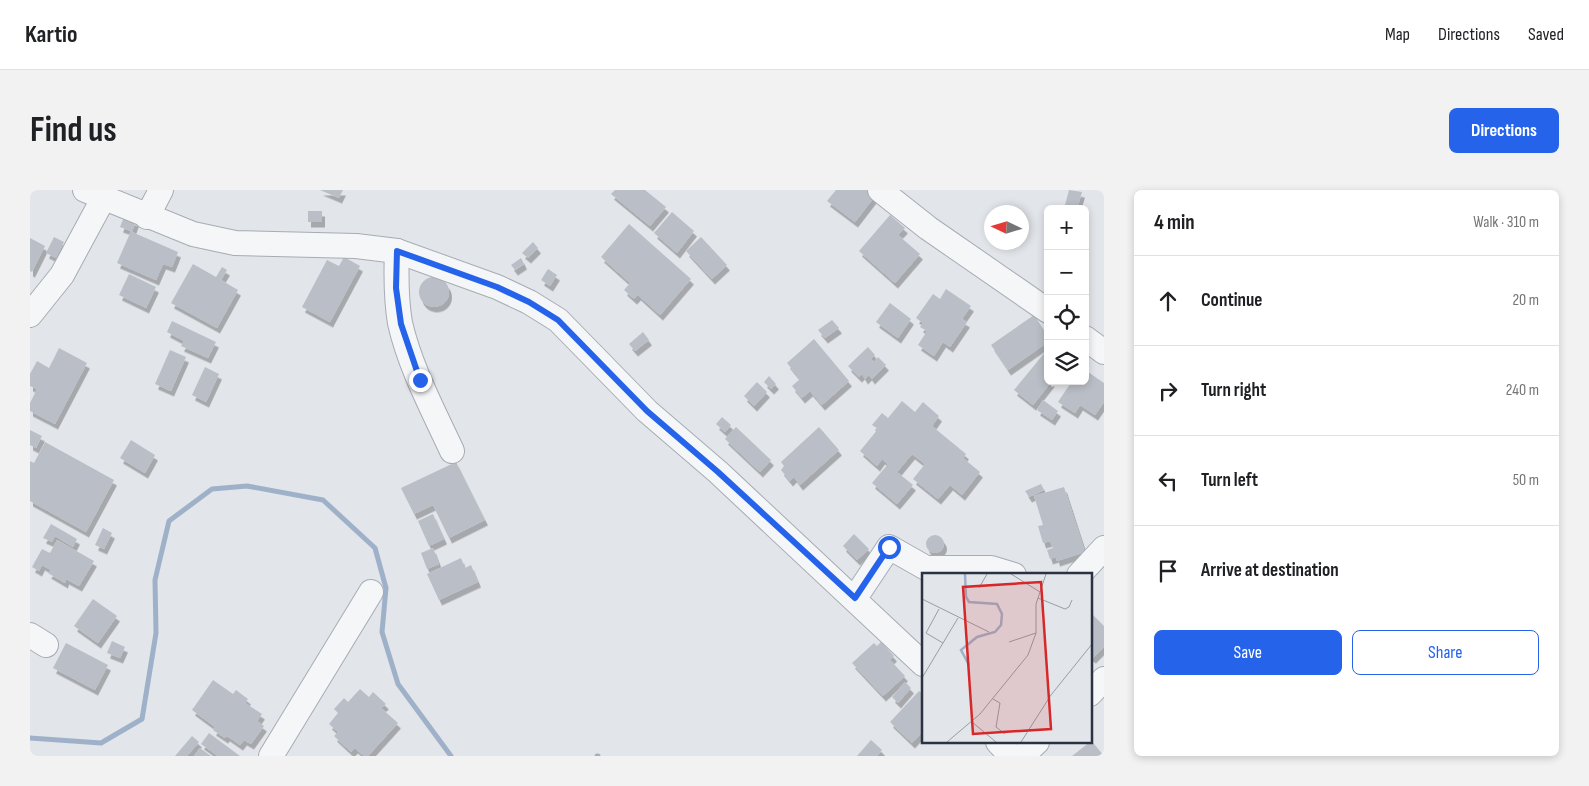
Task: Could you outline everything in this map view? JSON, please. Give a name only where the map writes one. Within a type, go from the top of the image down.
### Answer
[{"type":"street","points":[[147,217],[161,190]]},
{"type":"street","points":[[880,190],[928,228],[1044,308]]},
{"type":"street","points":[[30,315],[62,275],[94,194],[193,234],[235,242],[356,246],[397,251],[497,287],[529,302],[558,320],[647,411],[718,472],[855,598],[922,663]]},
{"type":"street","points":[[397,251],[396,288],[401,324],[420,380],[452,451]]},
{"type":"street","points":[[1088,340],[1104,352]]},
{"type":"street","points":[[855,598],[889,547],[926,568],[992,568],[1008,573]]},
{"type":"street","points":[[1081,573],[1104,548]]},
{"type":"street","points":[[271,756],[371,592]]},
{"type":"street","points":[[1092,692],[1104,679]]},
{"type":"street","points":[[1000,744],[1011,756]]},
{"type":"street","points":[[1022,756],[1035,744]]},
{"type":"building","points":[[320,190],[343,190],[339,198]]},
{"type":"building","points":[[615,190],[645,190],[666,207],[650,226],[611,194]]},
{"type":"building","points":[[836,190],[866,190],[875,196],[855,222],[827,201]]},
{"type":"building","points":[[1069,190],[1082,192],[1078,205],[1065,205]]},
{"type":"building","points":[[308,211],[322,211],[322,222],[308,222]]},
{"type":"building","points":[[672,212],[694,231],[677,253],[654,233]]},
{"type":"building","points":[[890,215],[905,228],[898,235],[920,254],[895,283],[859,251]]},
{"type":"building","points":[[124,217],[136,221],[132,232],[178,252],[172,267],[163,264],[156,280],[117,263],[131,231],[120,227]]},
{"type":"building","points":[[629,224],[691,279],[660,315],[638,295],[634,299],[624,290],[630,283],[601,257]]},
{"type":"building","points":[[54,237],[64,242],[56,258],[46,253]]},
{"type":"building","points":[[701,237],[727,265],[712,279],[686,251]]},
{"type":"building","points":[[30,238],[45,246],[32,272],[30,271]]},
{"type":"building","points":[[533,242],[538,248],[528,258],[522,253]]},
{"type":"building","points":[[344,257],[360,266],[330,322],[302,307],[327,260],[339,266]]},
{"type":"building","points":[[521,258],[524,264],[515,270],[511,265]]},
{"type":"building","points":[[193,264],[216,277],[222,267],[227,270],[221,280],[238,290],[217,328],[171,303]]},
{"type":"building","points":[[548,269],[557,275],[550,286],[541,280]]},
{"type":"building","points":[[129,274],[156,287],[146,308],[119,295]]},
{"type":"building","points":[[434,277],[445,281],[449,292],[445,303],[434,307],[423,303],[419,292],[423,281]]},
{"type":"building","points":[[946,289],[971,306],[962,319],[967,322],[950,347],[943,342],[934,356],[918,345],[927,331],[920,327],[923,323],[916,318],[933,294],[940,299]]},
{"type":"building","points":[[890,303],[911,319],[898,338],[876,322]]},
{"type":"building","points":[[1034,315],[1044,330],[1044,345],[1008,370],[991,345]]},
{"type":"building","points":[[832,320],[839,328],[825,338],[818,330]]},
{"type":"building","points":[[172,321],[216,342],[208,358],[181,346],[184,341],[167,332]]},
{"type":"building","points":[[643,332],[649,340],[635,351],[629,344]]},
{"type":"building","points":[[814,339],[849,381],[822,405],[810,391],[802,398],[792,386],[800,379],[787,363]]},
{"type":"building","points":[[868,347],[875,355],[871,359],[874,362],[878,357],[886,365],[872,379],[869,375],[865,379],[862,374],[859,377],[848,366]]},
{"type":"building","points":[[59,348],[87,363],[55,424],[30,411],[30,403],[37,389],[30,386],[30,374],[37,361],[49,368]]},
{"type":"building","points":[[170,350],[186,357],[171,391],[155,384]]},
{"type":"building","points":[[1044,353],[1044,385],[1049,385],[1033,405],[1014,390]]},
{"type":"building","points":[[205,367],[219,374],[206,402],[192,395]]},
{"type":"building","points":[[1089,373],[1104,383],[1104,402],[1095,415],[1080,405],[1075,413],[1058,402],[1069,385],[1089,385]]},
{"type":"building","points":[[769,376],[776,384],[771,389],[764,382]]},
{"type":"building","points":[[757,382],[767,392],[754,406],[744,396]]},
{"type":"building","points":[[1043,400],[1058,411],[1052,420],[1037,410]]},
{"type":"building","points":[[902,401],[915,412],[923,402],[939,416],[932,426],[966,454],[963,458],[980,472],[962,495],[950,485],[938,499],[913,479],[925,464],[912,454],[897,472],[913,485],[897,504],[872,483],[888,464],[882,459],[877,466],[860,451],[878,429],[872,425],[882,413],[888,418]]},
{"type":"building","points":[[722,417],[731,425],[725,432],[716,424]]},
{"type":"building","points":[[736,427],[771,460],[760,472],[725,439]]},
{"type":"building","points":[[819,427],[839,450],[800,485],[794,477],[790,481],[781,470],[784,466],[781,462]]},
{"type":"building","points":[[30,430],[42,436],[36,448],[30,445]]},
{"type":"building","points":[[131,440],[155,455],[145,473],[120,458]]},
{"type":"building","points":[[45,442],[114,480],[86,532],[30,501],[30,461],[34,463]]},
{"type":"building","points":[[456,462],[485,520],[449,538],[433,505],[414,514],[401,488]]},
{"type":"building","points":[[1041,484],[1044,490],[1029,497],[1025,491]]},
{"type":"building","points":[[1064,487],[1085,552],[1057,561],[1056,557],[1050,559],[1047,550],[1053,548],[1050,541],[1043,543],[1038,526],[1043,525],[1034,496]]},
{"type":"building","points":[[433,514],[444,539],[429,546],[418,521]]},
{"type":"building","points":[[51,524],[77,539],[73,547],[55,536],[52,542],[43,538]]},
{"type":"building","points":[[103,528],[112,533],[104,549],[95,545]]},
{"type":"building","points":[[854,534],[869,549],[857,560],[843,546]]},
{"type":"building","points":[[931,535],[939,535],[944,540],[942,551],[931,553],[926,548],[926,540]]},
{"type":"building","points":[[57,540],[94,561],[79,586],[66,579],[65,583],[48,573],[51,570],[42,565],[39,571],[32,567],[42,549],[50,553]]},
{"type":"building","points":[[433,548],[439,564],[427,569],[421,553]]},
{"type":"building","points":[[461,558],[465,568],[471,565],[478,582],[439,600],[427,574]]},
{"type":"building","points":[[93,599],[117,616],[98,643],[74,626]]},
{"type":"building","points":[[1092,614],[1104,626],[1104,647],[1093,658]]},
{"type":"building","points":[[112,641],[125,647],[120,658],[107,653]]},
{"type":"building","points":[[881,642],[894,656],[890,660],[905,676],[883,696],[852,663],[874,643],[877,646]]},
{"type":"building","points":[[66,643],[108,665],[95,690],[53,668]]},
{"type":"building","points":[[213,680],[233,694],[236,690],[248,699],[245,703],[262,714],[257,721],[264,726],[251,744],[244,740],[240,745],[227,736],[225,738],[213,730],[215,727],[192,710]]},
{"type":"building","points":[[905,682],[911,688],[898,703],[892,697]]},
{"type":"building","points":[[360,689],[369,697],[373,692],[386,704],[381,708],[398,723],[368,756],[364,756],[355,748],[351,752],[334,736],[338,732],[329,724],[338,713],[334,709],[344,698],[348,702]]},
{"type":"building","points":[[919,691],[922,693],[922,732],[912,743],[890,722]]},
{"type":"building","points":[[209,733],[240,756],[218,756],[201,744]]},
{"type":"building","points":[[192,736],[199,742],[187,756],[175,756]]},
{"type":"building","points":[[871,740],[882,750],[877,756],[857,756]]},
{"type":"building","points":[[1092,741],[1104,756],[1072,756],[1087,744],[1092,744]]},
{"type":"building","points":[[200,748],[211,756],[194,756]]},
{"type":"waterway","points":[[30,738],[101,743],[142,719],[156,633],[155,580],[169,521],[212,489],[247,486],[323,500],[375,548],[386,588],[382,632],[398,684],[451,756]]},
{"type":"route","points":[[420,380],[401,324],[396,288],[397,251],[497,287],[529,302],[558,320],[647,411],[718,472],[855,598],[889,547]]}]
